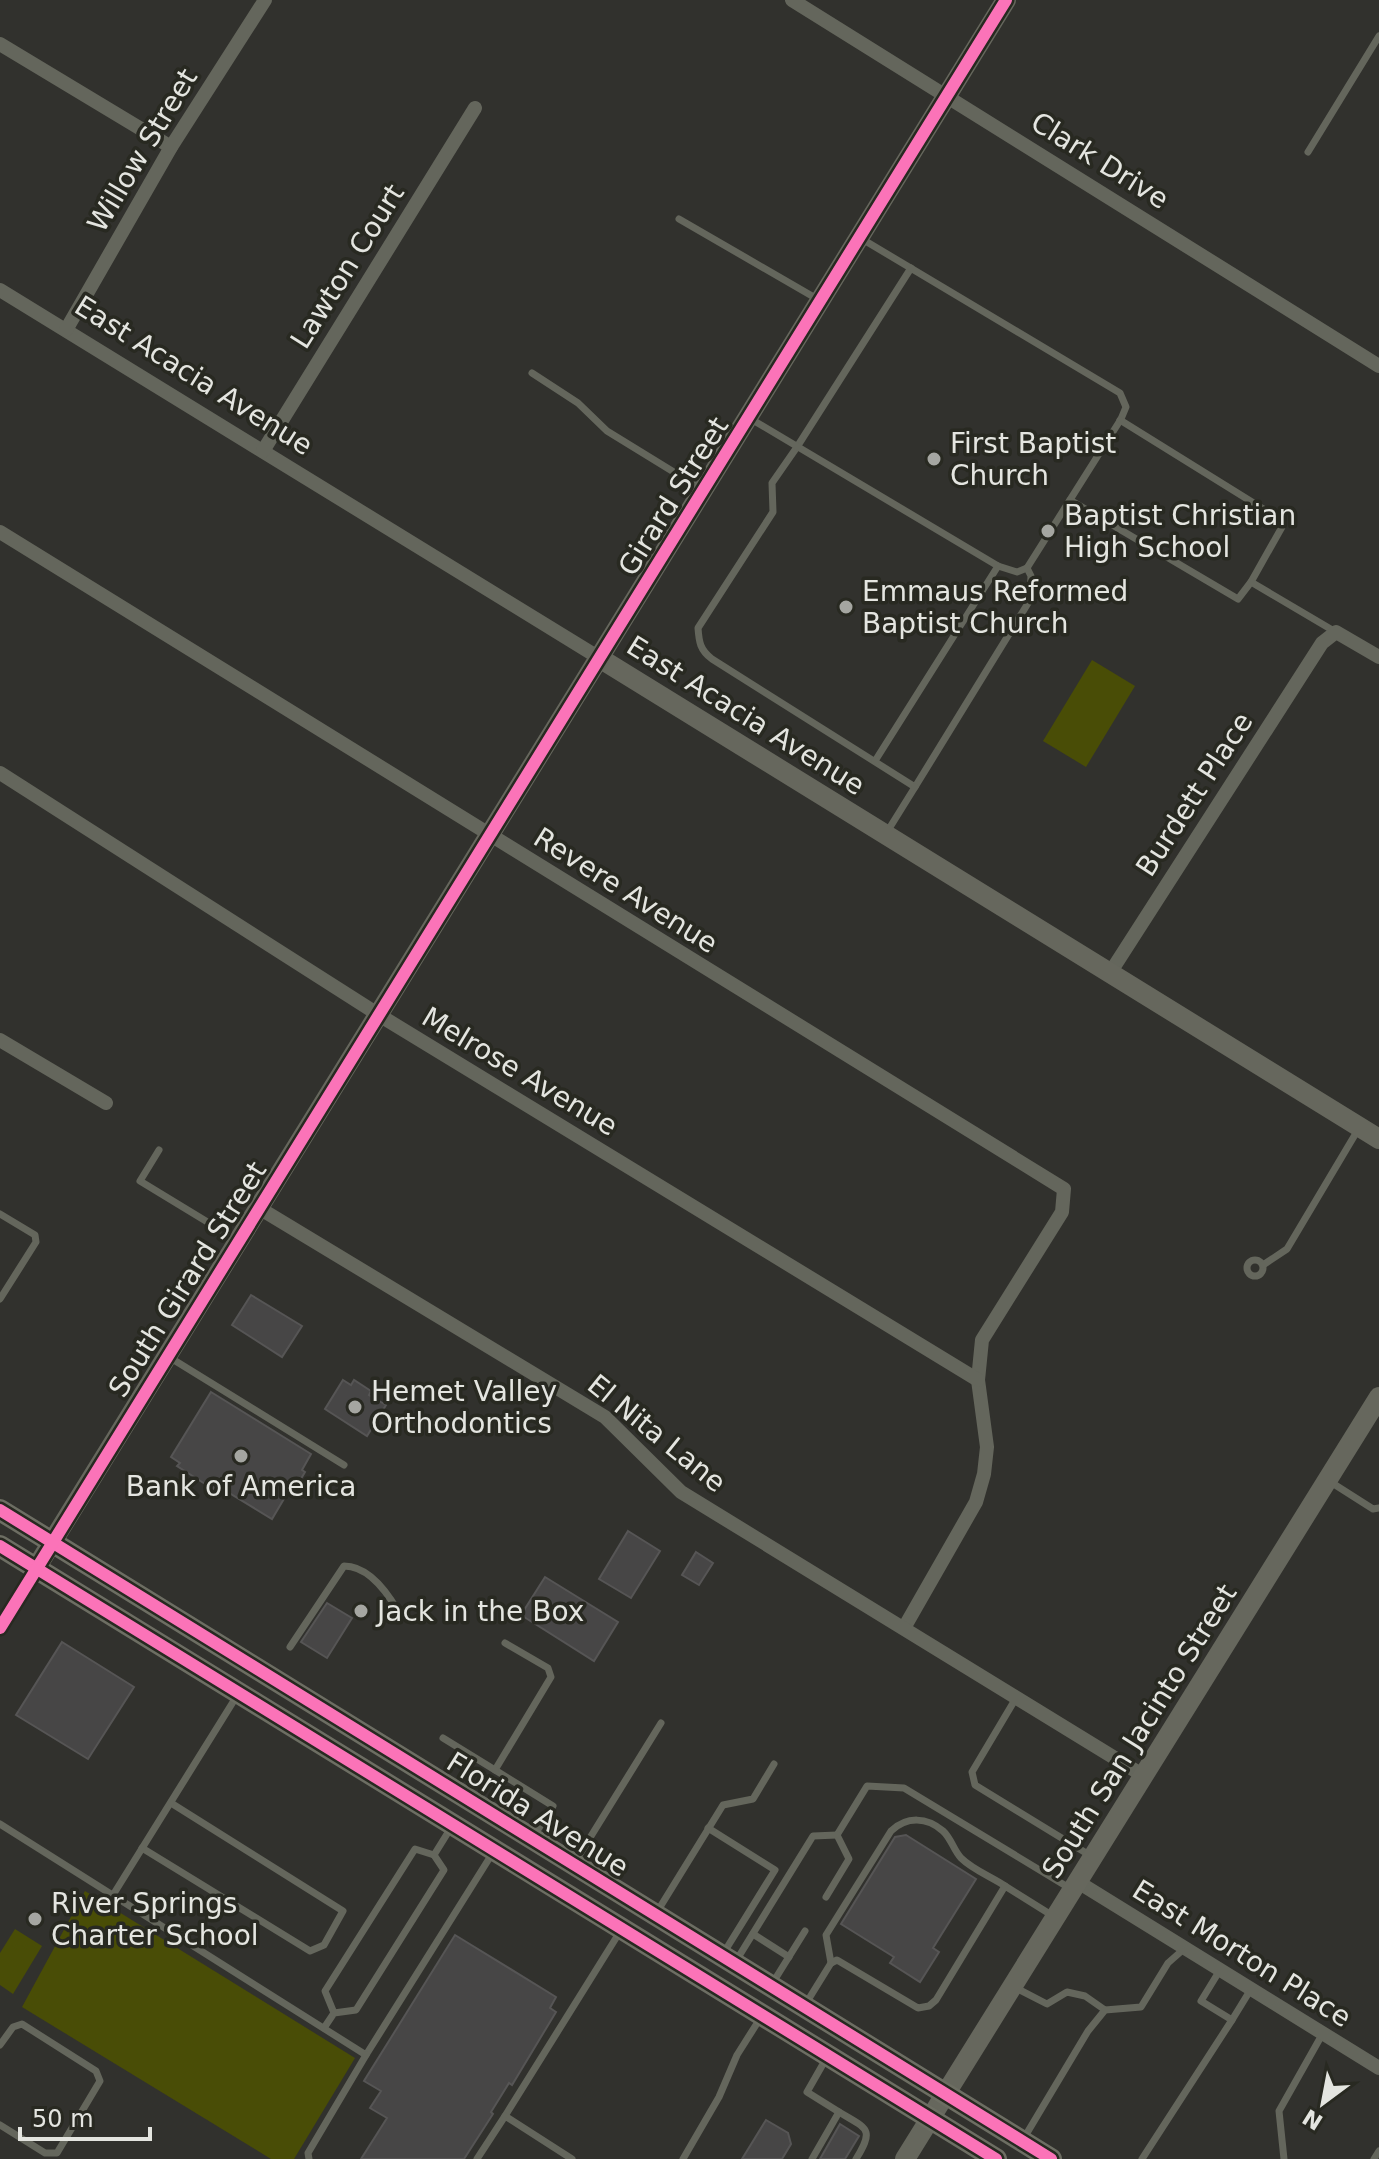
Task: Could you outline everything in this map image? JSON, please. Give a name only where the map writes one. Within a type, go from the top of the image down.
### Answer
[{"type":"main road","name":"Florida Avenue","points":[[0,1510],[1051,2159]]},
{"type":"main road","name":"Florida Avenue","points":[[0,1546],[996,2159]]},
{"type":"street","name":"Willow Street","points":[[66,330],[171,147],[265,0]]},
{"type":"street","name":"Clark Drive","points":[[792,0],[1379,366]]},
{"type":"street","name":"Girard Street","points":[[379,1015],[1006,0]]},
{"type":"street","points":[[0,44],[171,147]]},
{"type":"street","name":"Lawton Court","points":[[263,451],[475,108]]},
{"type":"street","name":"East Acacia Avenue","points":[[0,290],[1379,1139]]},
{"type":"street","name":"Revere Avenue","points":[[0,532],[1064,1189],[1062,1212],[982,1340],[978,1380]]},
{"type":"street","points":[[1336,632],[1379,657]]},
{"type":"street","name":"Burdett Place","points":[[1110,973],[1322,643],[1336,632]]},
{"type":"street","name":"Melrose Avenue","points":[[0,773],[379,1015],[978,1380]]},
{"type":"street","name":"South Girard Street","points":[[36,1568],[379,1015]]},
{"type":"street","points":[[0,1040],[106,1103]]},
{"type":"street","name":"El Nita Lane","points":[[259,1208],[605,1417],[681,1492],[1144,1776]]},
{"type":"street","points":[[904,1628],[976,1502],[987,1447],[978,1380]]},
{"type":"street","name":"South San Jacinto Street","points":[[905,2159],[1379,1397]]},
{"type":"street","points":[[0,1628],[36,1568]]},
{"type":"street","name":"East Morton Place","points":[[1075,1886],[1185,1948],[1379,2068]]},
{"type":"lane","points":[[1308,152],[1379,36]]},
{"type":"lane","points":[[679,219],[821,301]]},
{"type":"lane","points":[[749,418],[998,566],[1017,572],[1027,568],[1120,420],[1126,407],[1120,393],[860,237]]},
{"type":"lane","points":[[911,268],[772,483],[773,512],[698,628],[703,652],[712,659],[915,787]]},
{"type":"lane","points":[[532,373],[578,403],[607,431],[705,491]]},
{"type":"lane","points":[[1070,500],[1238,599],[1251,582],[1282,527],[1281,520],[1120,420]]},
{"type":"lane","points":[[875,761],[998,566]]},
{"type":"lane","points":[[886,834],[1030,600],[1031,576],[1027,568]]},
{"type":"lane","points":[[1251,582],[1336,632]]},
{"type":"lane","points":[[1263,1265],[1287,1249],[1359,1127]]},
{"type":"lane","points":[[159,1150],[140,1181],[239,1241]]},
{"type":"lane","points":[[0,1214],[35,1235],[36,1242],[0,1299]]},
{"type":"lane","points":[[168,1356],[344,1465]]},
{"type":"lane","points":[[1327,1480],[1373,1509],[1379,1508]]},
{"type":"lane","points":[[290,1647],[344,1566],[352,1566],[372,1579],[388,1593],[398,1611]]},
{"type":"lane","points":[[495,1770],[551,1677],[548,1668],[505,1643]]},
{"type":"lane","points":[[113,1895],[239,1693]]},
{"type":"lane","points":[[1016,1698],[972,1772],[975,1785],[1093,1857]]},
{"type":"lane","points":[[573,1864],[661,1723]]},
{"type":"lane","points":[[443,1738],[553,1806],[532,1839]]},
{"type":"lane","points":[[655,1915],[723,1805],[753,1799],[774,1764]]},
{"type":"lane","points":[[837,1835],[867,1786],[904,1788],[1075,1886]]},
{"type":"lane","points":[[142,1848],[310,1951],[324,1945],[343,1911],[171,1803]]},
{"type":"lane","points":[[831,1963],[826,1935],[891,1831],[899,1823],[917,1819],[945,1832],[961,1858],[1056,1917]]},
{"type":"lane","points":[[0,1824],[366,2055]]},
{"type":"lane","points":[[434,1855],[453,1824]]},
{"type":"lane","points":[[708,1828],[775,1870],[728,1960]]},
{"type":"lane","points":[[728,1960],[753,1934],[813,1836],[837,1835]]},
{"type":"lane","points":[[826,1897],[849,1859],[837,1835]]},
{"type":"lane","points":[[324,2028],[334,2013],[356,2010],[444,1870],[434,1855],[415,1849],[398,1875],[325,1991],[334,2013]]},
{"type":"lane","points":[[309,2159],[308,2153],[366,2055],[495,1850]]},
{"type":"lane","points":[[804,2006],[831,1963],[837,1960],[918,2008],[929,2006],[936,2000],[1005,1886]]},
{"type":"lane","points":[[479,2157],[622,1929]]},
{"type":"lane","points":[[771,1986],[805,1931]]},
{"type":"lane","points":[[753,1934],[789,1957]]},
{"type":"lane","points":[[1012,1986],[1047,2004],[1067,1992],[1085,1996],[1105,2010],[1141,2007],[1168,1963],[1185,1948]]},
{"type":"lane","points":[[1220,1970],[1201,2001],[1232,2020]]},
{"type":"lane","points":[[1142,2159],[1251,1989]]},
{"type":"lane","points":[[1022,2141],[1088,2031],[1105,2010]]},
{"type":"lane","points":[[683,2159],[762,2014]]},
{"type":"lane","points":[[0,2045],[13,2027],[22,2024],[96,2071],[100,2081],[57,2153],[45,2153],[0,2125]]},
{"type":"lane","points":[[1284,2159],[1279,2111],[1323,2033]]},
{"type":"lane","points":[[828,2055],[807,2092],[865,2127],[867,2141],[857,2158],[849,2152]]},
{"type":"lane","points":[[815,2157],[839,2112]]},
{"type":"lane","points":[[505,2116],[572,2159]]},
{"type":"lane","points":[[1374,2159],[1379,2151]]},
{"type":"shaded area","points":[[1092,660],[1135,686],[1086,767],[1043,741]]},
{"type":"shaded area","points":[[85,1891],[355,2058],[294,2159],[271,2159],[22,2007]]},
{"type":"shaded area","points":[[15,1929],[42,1946],[13,1994],[0,1985],[0,1953]]},
{"type":"building","points":[[251,1295],[302,1326],[282,1357],[232,1325]]},
{"type":"building","name":"Hemet Valley Orthodontics","points":[[343,1380],[351,1385],[354,1380],[371,1391],[369,1395],[386,1405],[367,1436],[325,1409]]},
{"type":"building","name":"Bank of America","points":[[211,1392],[311,1454],[292,1494],[288,1492],[272,1519],[216,1485],[213,1489],[177,1466],[180,1463],[171,1457]]},
{"type":"building","points":[[628,1531],[660,1551],[631,1598],[599,1579]]},
{"type":"building","points":[[696,1552],[713,1563],[699,1585],[682,1575]]},
{"type":"building","points":[[545,1577],[618,1622],[594,1661],[521,1615]]},
{"type":"building","points":[[327,1603],[352,1618],[327,1658],[301,1642]]},
{"type":"building","points":[[62,1642],[134,1687],[88,1759],[16,1715]]},
{"type":"building","points":[[906,1835],[976,1879],[933,1948],[939,1952],[920,1982],[890,1963],[894,1957],[841,1924],[895,1837]]},
{"type":"building","points":[[455,1935],[556,1997],[550,2008],[556,2012],[464,2159],[361,2159],[387,2118],[370,2108],[381,2091],[364,2081]]},
{"type":"building","points":[[766,2120],[788,2133],[791,2144],[782,2159],[742,2159]]},
{"type":"building","points":[[840,2124],[859,2136],[845,2159],[820,2159]]},
{"type":"cycle path","points":[[0,1628],[1006,0]]},
{"type":"cycle path","points":[[0,1510],[1051,2159]]},
{"type":"cycle path","points":[[0,1546],[996,2159]]},
{"type":"place","name":"First Baptist Church","points":[[934,459]]},
{"type":"place","name":"Baptist Christian High School","points":[[1048,531]]},
{"type":"place","name":"Emmaus Reformed Baptist Church","points":[[846,607]]},
{"type":"place","name":"Hemet Valley Orthodontics","points":[[355,1407]]},
{"type":"place","name":"Bank of America","points":[[241,1456]]},
{"type":"place","name":"Jack in the Box","points":[[361,1611]]},
{"type":"place","name":"River Springs Charter School","points":[[35,1919]]}]
